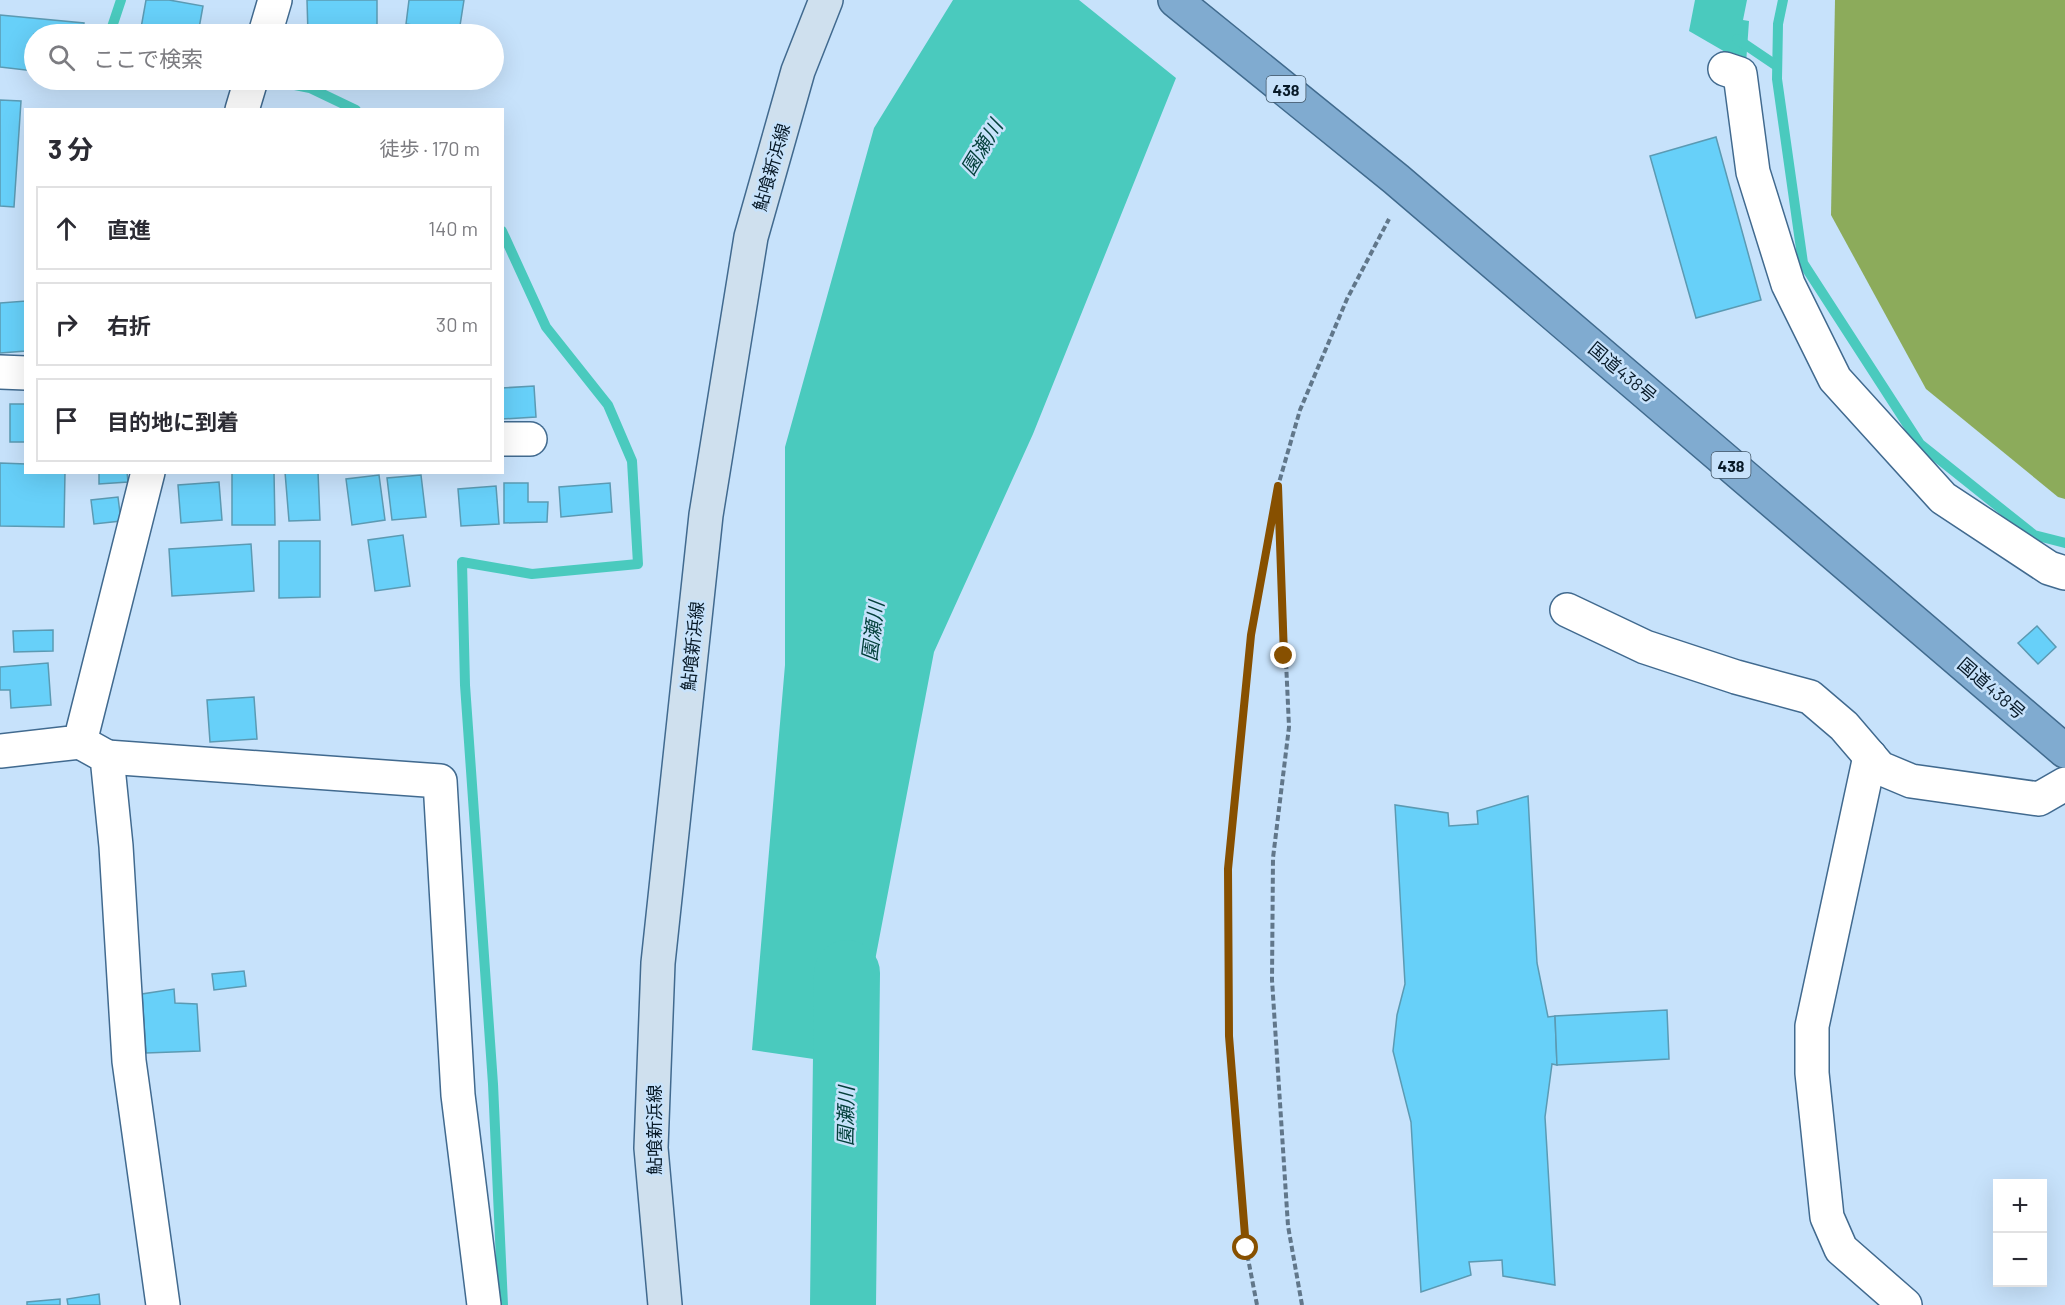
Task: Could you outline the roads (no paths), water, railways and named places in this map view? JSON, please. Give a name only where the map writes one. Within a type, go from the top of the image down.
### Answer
[{"type":"highway","name":"国道438号","points":[[1175,0],[1401,183],[2065,751]]},
{"type":"main road","name":"鮎喰新浜線","points":[[665,1305],[651,1148],[658,963],[706,515],[751,237],[798,70],[826,0]]},
{"type":"street","points":[[268,24],[275,0]]},
{"type":"street","points":[[1725,69],[1740,74],[1756,183],[1788,284],[1835,379],[1943,498],[2049,568],[2065,573]]},
{"type":"street","points":[[243,108],[248,90]]},
{"type":"street","points":[[0,372],[24,373]]},
{"type":"street","points":[[148,474],[94,750],[116,846],[129,1061],[163,1305]]},
{"type":"street","points":[[1567,610],[1645,647],[1736,677],[1810,697],[1844,726],[1880,768],[1911,781],[2040,799],[2065,784]]},
{"type":"street","points":[[7,744],[440,780],[458,1095],[484,1305]]},
{"type":"street","points":[[1870,756],[1812,1026],[1812,1073],[1827,1217],[1841,1249],[1905,1305]]},
{"type":"water","points":[[953,0],[1079,0],[1176,78],[1033,434],[934,652],[855,1065],[752,1050],[785,665],[785,447],[874,128]]},
{"type":"water","points":[[1695,0],[1747,0],[1743,20],[1749,21],[1746,64],[1689,31]]},
{"type":"waterway","points":[[113,24],[121,0]]},
{"type":"waterway","points":[[1783,0],[1778,24],[1777,79],[1803,263],[1920,444],[2034,535],[2065,543]]},
{"type":"waterway","points":[[1737,39],[1777,66]]},
{"type":"waterway","points":[[314,90],[352,108]]},
{"type":"waterway","points":[[503,1305],[493,1084],[465,685],[462,562],[532,574],[638,564],[632,461],[608,405],[546,327],[504,235]]},
{"type":"waterway","name":"園瀬川","points":[[843,1305],[847,973]]}]
